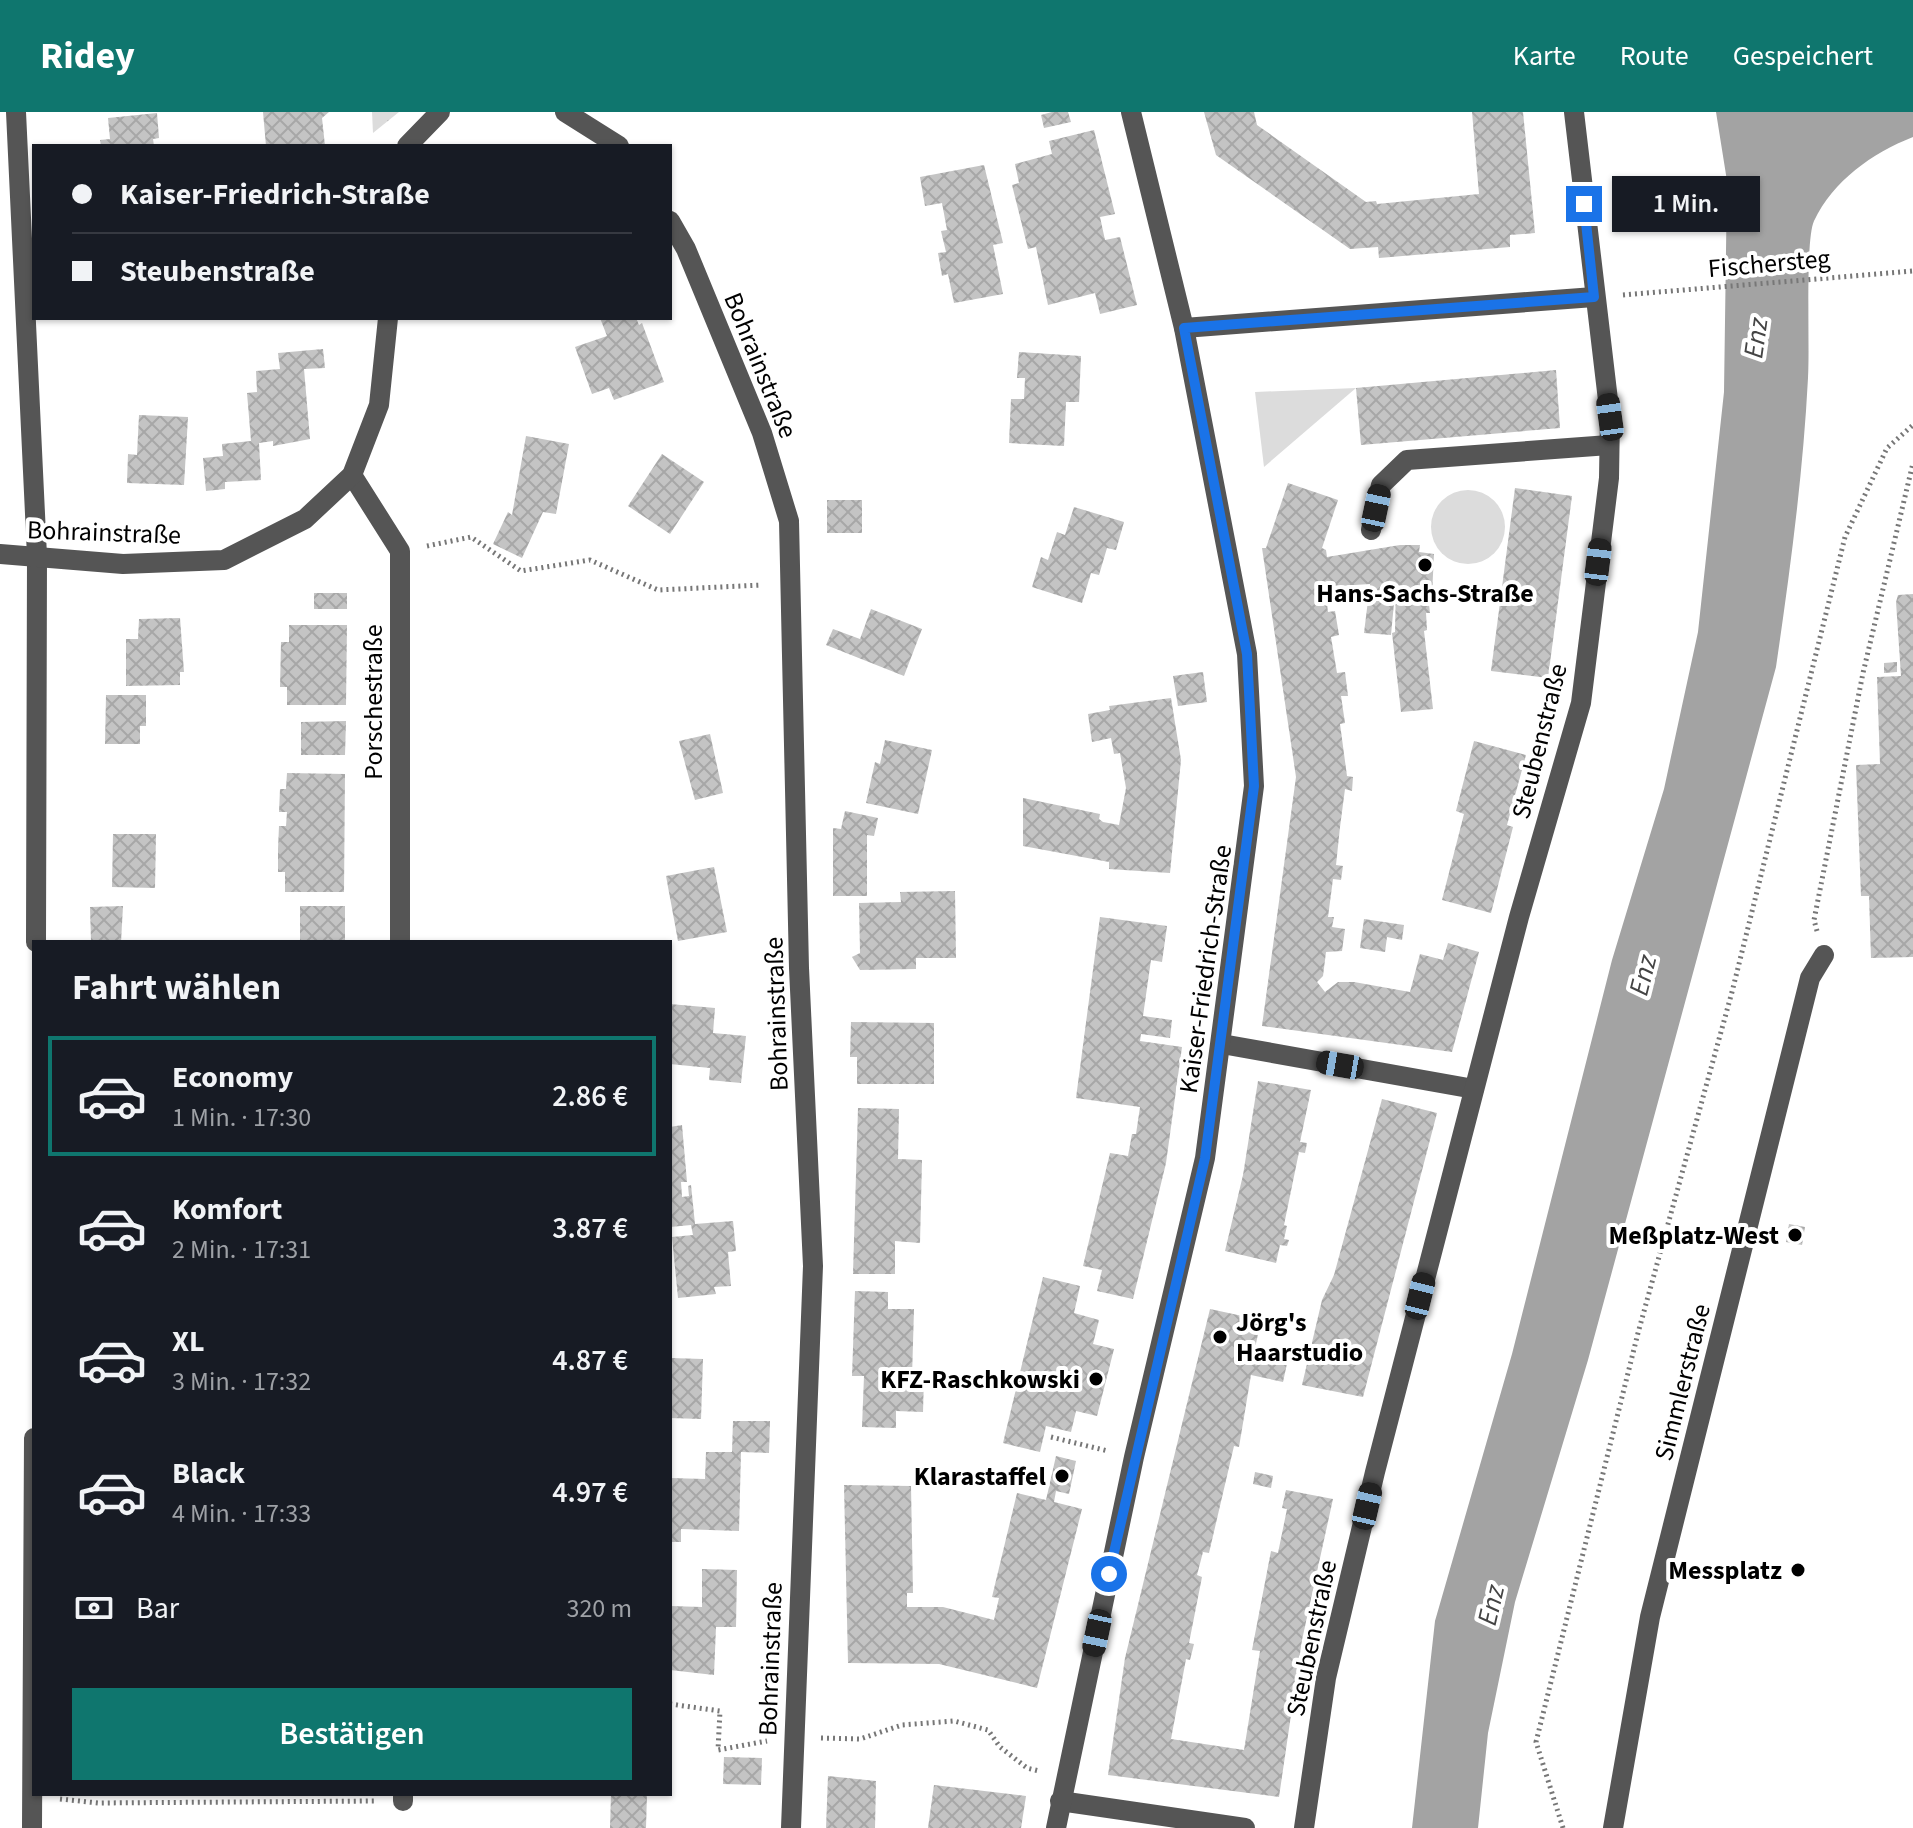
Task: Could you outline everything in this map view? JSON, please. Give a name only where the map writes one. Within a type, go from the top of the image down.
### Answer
[{"type":"street","points":[[16,112],[37,556],[36,940]]},
{"type":"street","points":[[409,144],[440,112]]},
{"type":"street","points":[[565,112],[616,144]]},
{"type":"street","name":"Kaiser-Friedrich-Straße","points":[[1056,1828],[1134,1457],[1205,1158],[1254,786],[1247,654],[1184,328],[1131,112]]},
{"type":"street","name":"Steubenstraße","points":[[1304,1828],[1326,1678],[1378,1457],[1474,1089],[1581,703],[1609,478],[1610,417],[1574,112]]},
{"type":"street","name":"Bohrainstraße","points":[[672,224],[686,249],[762,433],[789,521],[799,968],[813,1266],[792,1737],[791,1828]]},
{"type":"street","points":[[1184,328],[1594,297]]},
{"type":"street","name":"Bohrainstraße","points":[[0,554],[123,564],[224,560],[305,519],[352,475],[379,405],[388,320]]},
{"type":"street","points":[[1371,530],[1381,485],[1407,460],[1609,445]]},
{"type":"street","points":[[352,475],[400,551]]},
{"type":"street","name":"Porschestraße","points":[[400,551],[400,940]]},
{"type":"street","name":"Simmlerstraße","points":[[1613,1828],[1650,1617],[1810,978],[1824,955]]},
{"type":"street","points":[[1222,1044],[1474,1089]]},
{"type":"street","points":[[32,1796],[32,1828]]},
{"type":"street","points":[[1060,1801],[1245,1828]]},
{"type":"path","name":"Fischersteg","points":[[1629,294],[1913,271]]},
{"type":"path","points":[[1563,1828],[1536,1742],[1638,1333],[1732,992],[1845,537],[1887,448],[1913,425]]},
{"type":"path","points":[[1824,955],[1814,920],[1863,673],[1913,463]]},
{"type":"path","points":[[400,551],[471,537],[521,571],[590,560],[658,590],[791,583]]},
{"type":"path","points":[[1051,1437],[1134,1457]]},
{"type":"path","points":[[672,1704],[720,1711],[718,1750],[792,1737],[860,1739],[902,1725],[954,1721],[988,1730],[1000,1747],[1027,1768],[1065,1779]]},
{"type":"path","points":[[61,1799],[98,1803],[403,1797]]},
{"type":"green space","points":[[372,112],[399,112],[373,133]]},
{"type":"green space","points":[[1356,388],[1264,467],[1255,392]]},
{"type":"green space","points":[[1468,490],[1482,493],[1494,501],[1502,513],[1505,527],[1502,541],[1494,553],[1482,561],[1468,564],[1454,561],[1442,553],[1434,541],[1431,527],[1434,513],[1442,501],[1454,493]]},
{"type":"water","name":"Enz","points":[[1716,112],[1913,112],[1913,137],[1883,151],[1855,170],[1832,193],[1814,221],[1810,249],[1808,378],[1803,451],[1776,667],[1588,1360],[1515,1602],[1488,1733],[1478,1828],[1412,1828],[1435,1621],[1512,1354],[1612,960],[1664,789],[1698,632],[1724,392],[1727,181]]},
{"type":"building","points":[[263,112],[329,112],[322,118],[325,144],[266,144]]},
{"type":"building","points":[[1068,112],[1071,122],[1044,128],[1041,115]]},
{"type":"building","points":[[1204,112],[1254,112],[1257,125],[1366,202],[1376,201],[1377,204],[1479,194],[1472,112],[1523,112],[1535,233],[1510,235],[1510,247],[1379,258],[1378,247],[1350,249],[1216,155]]},
{"type":"building","points":[[157,113],[159,138],[153,139],[154,144],[101,144],[100,140],[110,139],[108,118]]},
{"type":"building","points":[[1094,130],[1115,214],[1100,217],[1105,240],[1120,237],[1137,305],[1100,314],[1095,293],[1048,305],[1036,247],[1028,249],[1012,185],[1019,183],[1015,164],[1052,154],[1049,141]]},
{"type":"building","points":[[984,165],[1003,243],[993,245],[1003,294],[954,303],[948,274],[942,276],[938,253],[946,252],[941,231],[947,230],[942,203],[925,206],[920,177]]},
{"type":"building","points":[[601,320],[637,320],[639,325],[642,323],[664,382],[614,400],[609,388],[592,394],[575,347],[607,336]]},
{"type":"building","points":[[323,349],[325,368],[304,369],[310,439],[273,446],[273,441],[259,443],[261,480],[225,482],[225,489],[206,491],[203,458],[223,456],[222,444],[251,441],[247,393],[257,392],[256,371],[280,369],[278,353]]},
{"type":"building","points":[[1019,352],[1081,356],[1079,402],[1066,402],[1064,446],[1009,443],[1011,399],[1024,399],[1025,378],[1017,378]]},
{"type":"building","points":[[1556,370],[1560,428],[1361,445],[1356,388]]},
{"type":"building","points":[[139,415],[188,417],[184,485],[127,483],[128,454],[137,455]]},
{"type":"building","points":[[526,436],[569,444],[556,514],[543,512],[522,558],[493,544],[508,512],[512,515]]},
{"type":"building","points":[[662,454],[704,482],[670,534],[628,506]]},
{"type":"building","points":[[1288,483],[1338,500],[1322,548],[1326,550],[1327,557],[1400,545],[1420,545],[1419,552],[1434,554],[1432,595],[1428,596],[1430,613],[1426,613],[1427,630],[1424,631],[1433,709],[1401,712],[1392,633],[1395,632],[1396,582],[1391,635],[1364,633],[1370,584],[1325,587],[1328,612],[1335,611],[1339,635],[1331,637],[1337,673],[1345,672],[1348,696],[1341,696],[1345,723],[1340,724],[1347,776],[1353,777],[1352,791],[1345,789],[1340,827],[1336,865],[1343,866],[1341,880],[1333,879],[1328,917],[1334,917],[1332,927],[1345,929],[1342,951],[1326,952],[1323,976],[1317,982],[1325,992],[1338,982],[1354,982],[1410,992],[1420,954],[1443,960],[1448,943],[1479,952],[1452,1052],[1262,1026],[1296,777],[1262,548],[1266,548]]},
{"type":"building","points":[[1515,488],[1572,496],[1548,678],[1491,671]]},
{"type":"building","points":[[827,500],[862,500],[862,533],[827,533]]},
{"type":"building","points":[[1074,507],[1124,522],[1116,550],[1107,548],[1099,575],[1091,573],[1082,603],[1032,587],[1041,557],[1048,560],[1057,532],[1065,535]]},
{"type":"building","points":[[314,593],[347,593],[347,609],[314,609]]},
{"type":"building","points":[[1913,594],[1913,957],[1871,958],[1869,896],[1861,896],[1856,765],[1880,764],[1877,677],[1901,676],[1896,602],[1898,595]]},
{"type":"building","points":[[871,609],[922,629],[904,676],[826,645],[833,629],[860,639]]},
{"type":"building","points":[[180,618],[184,672],[180,672],[180,685],[126,686],[126,639],[138,639],[139,619]]},
{"type":"building","points":[[289,625],[347,625],[346,705],[287,705],[287,687],[280,687],[281,642],[289,642]]},
{"type":"building","points":[[1897,662],[1897,672],[1884,673],[1884,663]]},
{"type":"building","points":[[1203,672],[1207,702],[1178,706],[1173,676]]},
{"type":"building","points":[[106,695],[146,695],[146,726],[140,726],[140,744],[105,744]]},
{"type":"building","points":[[1171,698],[1181,760],[1170,873],[1109,869],[1109,862],[1023,846],[1023,798],[1100,814],[1099,819],[1103,822],[1119,825],[1126,788],[1120,753],[1114,754],[1111,738],[1092,742],[1088,714],[1110,710],[1109,706]]},
{"type":"building","points":[[346,721],[345,755],[301,755],[301,722]]},
{"type":"building","points":[[710,734],[723,793],[695,800],[679,741]]},
{"type":"building","points":[[885,740],[932,750],[918,814],[866,803],[875,762],[880,764]]},
{"type":"building","points":[[1474,741],[1526,755],[1507,825],[1513,827],[1491,913],[1442,900],[1464,814],[1456,811]]},
{"type":"building","points":[[287,773],[345,774],[344,892],[285,892],[285,872],[278,872],[278,849],[279,826],[286,826],[287,812],[279,812],[280,789],[286,789]]},
{"type":"building","points":[[845,811],[878,818],[874,836],[867,835],[867,896],[833,896],[833,828],[841,829]]},
{"type":"building","points":[[113,834],[156,834],[155,888],[112,887]]},
{"type":"building","points":[[714,867],[727,932],[678,941],[666,876]]},
{"type":"building","points":[[955,891],[956,958],[916,958],[916,969],[860,970],[852,957],[860,953],[859,903],[901,902],[900,892]]},
{"type":"building","points":[[123,906],[121,940],[91,940],[90,907]]},
{"type":"building","points":[[300,906],[345,906],[345,940],[300,940]]},
{"type":"building","points":[[1100,917],[1167,926],[1162,962],[1151,960],[1143,1016],[1172,1020],[1170,1038],[1141,1034],[1140,1041],[1182,1047],[1166,1163],[1133,1299],[1097,1291],[1102,1270],[1083,1266],[1110,1153],[1128,1156],[1132,1134],[1136,1134],[1140,1107],[1076,1098]]},
{"type":"building","points":[[1364,919],[1404,925],[1402,940],[1387,937],[1385,952],[1360,948]]},
{"type":"building","points":[[672,1004],[715,1008],[713,1033],[746,1036],[741,1083],[709,1080],[710,1068],[672,1064]]},
{"type":"building","points":[[851,1022],[934,1023],[934,1084],[857,1084],[857,1057],[850,1057]]},
{"type":"building","points":[[1258,1081],[1311,1090],[1300,1142],[1307,1143],[1305,1153],[1299,1152],[1284,1225],[1287,1226],[1284,1239],[1289,1240],[1287,1246],[1280,1245],[1276,1263],[1225,1251],[1243,1175]]},
{"type":"building","points":[[1382,1099],[1437,1113],[1363,1397],[1302,1385],[1322,1300],[1334,1275]]},
{"type":"building","points":[[858,1108],[899,1109],[898,1159],[922,1160],[920,1243],[895,1241],[895,1274],[853,1274]]},
{"type":"building","points":[[682,1125],[687,1182],[681,1182],[682,1197],[689,1196],[688,1186],[691,1185],[695,1224],[733,1221],[736,1251],[728,1252],[731,1286],[714,1287],[716,1294],[678,1298],[672,1237],[693,1235],[691,1225],[672,1227],[672,1127]]},
{"type":"building","name":"Meßplatz-West","points":[[1789,1224],[1805,1227],[1802,1245],[1786,1242]]},
{"type":"building","points":[[1043,1277],[1080,1286],[1074,1313],[1099,1320],[1093,1344],[1114,1349],[1097,1416],[1076,1411],[1071,1432],[1046,1426],[1040,1452],[1003,1443]]},
{"type":"building","points":[[855,1291],[888,1292],[888,1309],[914,1309],[912,1377],[924,1377],[923,1412],[896,1411],[896,1428],[862,1427],[864,1376],[852,1376]]},
{"type":"building","points":[[1210,1309],[1261,1320],[1254,1353],[1288,1359],[1283,1382],[1251,1375],[1239,1447],[1234,1446],[1209,1553],[1203,1552],[1197,1575],[1202,1577],[1189,1643],[1194,1644],[1190,1660],[1186,1659],[1171,1739],[1244,1750],[1260,1651],[1252,1650],[1271,1551],[1278,1553],[1287,1509],[1282,1508],[1286,1490],[1333,1499],[1302,1640],[1279,1797],[1108,1775],[1125,1658]]},
{"type":"building","points":[[672,1358],[703,1359],[701,1419],[672,1418]]},
{"type":"building","points":[[733,1421],[770,1421],[769,1453],[741,1452],[739,1531],[681,1529],[681,1542],[672,1542],[672,1478],[705,1479],[706,1452],[732,1452]]},
{"type":"building","points":[[1056,1456],[1076,1461],[1069,1494],[1056,1491],[1054,1502],[1082,1509],[1037,1688],[939,1664],[848,1663],[844,1485],[911,1486],[913,1593],[907,1593],[907,1607],[943,1607],[994,1620],[999,1598],[992,1597],[1017,1493],[1046,1500]]},
{"type":"building","points":[[1255,1472],[1273,1476],[1271,1488],[1253,1484]]},
{"type":"building","points":[[702,1569],[737,1570],[736,1627],[716,1627],[714,1675],[672,1670],[672,1606],[702,1607]]},
{"type":"building","points":[[724,1757],[762,1758],[761,1785],[723,1784]]},
{"type":"building","points":[[828,1776],[876,1781],[875,1828],[826,1828]]},
{"type":"building","points":[[934,1785],[1026,1796],[1021,1828],[928,1828]]},
{"type":"building","points":[[611,1796],[647,1796],[646,1828],[610,1828]]},
{"type":"place","name":"Hans-Sachs-Straße","points":[[1425,565]]},
{"type":"place","name":"Meßplatz-West","points":[[1795,1235]]},
{"type":"place","name":"Jörg's Haarstudio","points":[[1220,1337]]},
{"type":"place","name":"KFZ-Raschkowski","points":[[1096,1379]]},
{"type":"place","name":"Klarastaffel","points":[[1062,1476]]},
{"type":"place","name":"Messplatz","points":[[1798,1570]]},
{"type":"route","points":[[1109,1574],[1205,1158],[1254,786],[1247,654],[1184,328],[1594,297],[1584,204]]}]
